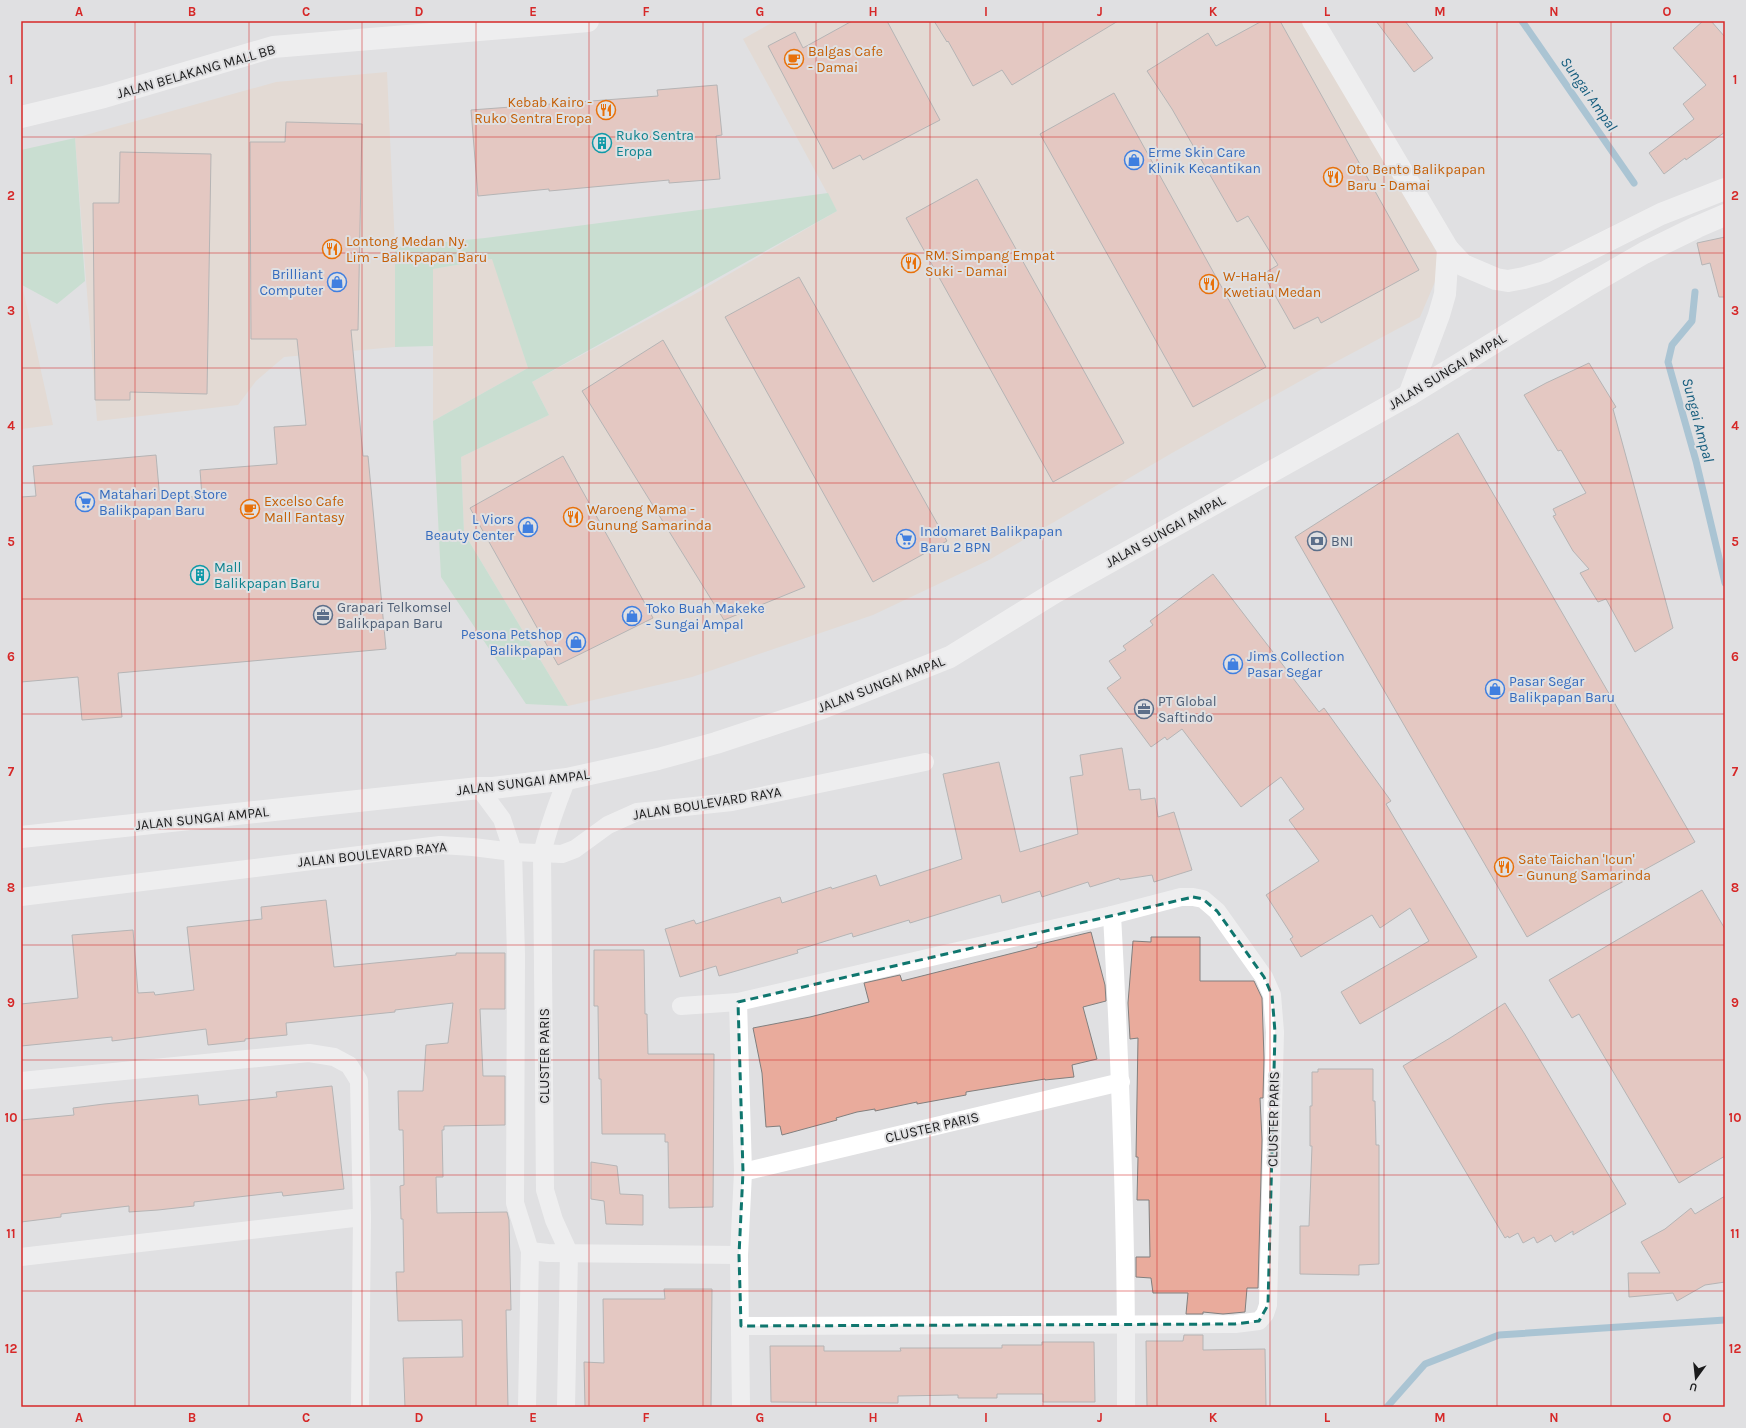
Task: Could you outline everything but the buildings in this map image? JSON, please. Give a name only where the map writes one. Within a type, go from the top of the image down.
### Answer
[{"type":"main road","name":"JALAN BELAKANG MALL BB","points":[[21,118],[104,97],[273,47],[588,21]]},
{"type":"main road","points":[[1313,21],[1448,249],[1463,265],[1477,272],[1496,279],[1508,281],[1545,272],[1652,218],[1725,189]]},
{"type":"main road","name":"JALAN SUNGAI AMPAL","points":[[21,837],[567,779],[658,759],[822,708],[950,657],[1054,593],[1409,395],[1585,287],[1644,253],[1697,226],[1725,215]]},
{"type":"main road","points":[[1409,395],[1440,315],[1445,294],[1448,249]]},
{"type":"street","name":"JALAN BOULEVARD RAYA","points":[[21,897],[440,845],[513,852],[562,854],[575,849],[608,825],[636,812],[732,802],[925,762]]},
{"type":"street","name":"CLUSTER PARIS","points":[[566,1407],[569,1253],[554,1220],[545,1190],[542,854],[553,815],[567,779]]},
{"type":"street","name":"CLUSTER PARIS","points":[[479,788],[502,819],[513,852],[516,955],[515,1203],[530,1251],[527,1407]]},
{"type":"street","name":"CLUSTER PARIS","points":[[681,1006],[738,1002],[1112,915],[1181,897],[1193,896],[1203,900],[1217,911],[1264,977],[1272,995],[1275,1014],[1268,1305],[1265,1314],[1259,1321],[1235,1324],[1126,1323],[741,1326]]},
{"type":"street","points":[[1112,915],[1121,1082],[1126,1323],[1126,1407]]},
{"type":"street","points":[[516,955],[544,953]]},
{"type":"street","points":[[738,1002],[743,1172],[739,1255],[742,1407]]},
{"type":"street","points":[[21,1080],[309,1053],[334,1057],[349,1065],[359,1081],[362,1217],[360,1407]]},
{"type":"street","name":"CLUSTER PARIS","points":[[743,1172],[1121,1082]]},
{"type":"street","points":[[21,1257],[362,1217]]},
{"type":"street","points":[[530,1251],[569,1253],[739,1255]]},
{"type":"highlighted area","points":[[1193,897],[1203,899],[1217,911],[1264,977],[1272,995],[1275,1032],[1268,1305],[1259,1321],[1235,1324],[741,1326],[739,1255],[743,1172],[738,1002]]},
{"type":"shaded area","points":[[775,21],[1304,21],[1443,263],[1420,317],[1311,375],[1172,453],[989,560],[873,615],[692,677],[568,706],[464,533],[461,457],[549,415],[532,382],[695,294],[837,211],[743,39]]},
{"type":"shaded area","points":[[387,72],[395,247],[395,347],[284,357],[256,381],[238,405],[97,421],[75,138],[276,82]]},
{"type":"shaded area","points":[[493,259],[528,368],[433,421],[433,269]]},
{"type":"shaded area","points":[[21,280],[53,425],[21,429]]},
{"type":"green space","points":[[75,138],[85,281],[57,304],[22,285],[21,150]]},
{"type":"green space","points":[[828,193],[837,211],[532,382],[549,415],[461,457],[464,533],[568,706],[526,704],[441,577],[433,421],[528,368],[492,259],[433,269],[433,346],[395,347],[395,247],[485,238]]},
{"type":"waterway","name":"Sungai Ampal","points":[[1522,21],[1634,183]]},
{"type":"waterway","name":"Sungai Ampal","points":[[1695,292],[1692,321],[1672,345],[1668,362],[1696,461],[1725,583]]},
{"type":"waterway","points":[[1387,1407],[1425,1364],[1499,1335],[1725,1320]]},
{"type":"place","name":"Balgas Cafe - Damai","points":[[794,59]]},
{"type":"place","name":"Kebab Kairo - Ruko Sentra Eropa","points":[[606,110]]},
{"type":"place","name":"Ruko Sentra Eropa","points":[[602,143]]},
{"type":"place","name":"Erme Skin Care Klinik Kecantikan","points":[[1134,160]]},
{"type":"place","name":"Oto Bento Balikpapan Baru - Damai","points":[[1333,177]]},
{"type":"place","name":"Lontong Medan Ny. Lim - Balikpapan Baru","points":[[332,249]]},
{"type":"place","name":"RM. Simpang Empat Suki - Damai","points":[[911,263]]},
{"type":"place","name":"Brilliant Computer","points":[[337,282]]},
{"type":"place","name":"W-HaHa/ Kwetiau Medan","points":[[1209,284]]},
{"type":"place","name":"Matahari Dept Store Balikpapan Baru","points":[[85,502]]},
{"type":"place","name":"Excelso Cafe Mall Fantasy","points":[[250,509]]},
{"type":"place","name":"Waroeng Mama - Gunung Samarinda","points":[[573,517]]},
{"type":"place","name":"L Viors Beauty Center","points":[[528,527]]},
{"type":"place","name":"Indomaret Balikpapan Baru 2 BPN","points":[[906,539]]},
{"type":"place","name":"BNI","points":[[1317,541]]},
{"type":"place","name":"Mall Balikpapan Baru","points":[[200,575]]},
{"type":"place","name":"Grapari Telkomsel Balikpapan Baru","points":[[323,615]]},
{"type":"place","name":"Toko Buah Makeke - Sungai Ampal","points":[[632,616]]},
{"type":"place","name":"Pesona Petshop Balikpapan","points":[[576,642]]},
{"type":"place","name":"Jims Collection Pasar Segar","points":[[1233,664]]},
{"type":"place","name":"Pasar Segar Balikpapan Baru","points":[[1495,689]]},
{"type":"place","name":"PT Global Saftindo","points":[[1144,709]]},
{"type":"place","name":"Sate Taichan 'Icun' - Gunung Samarinda","points":[[1504,867]]}]
